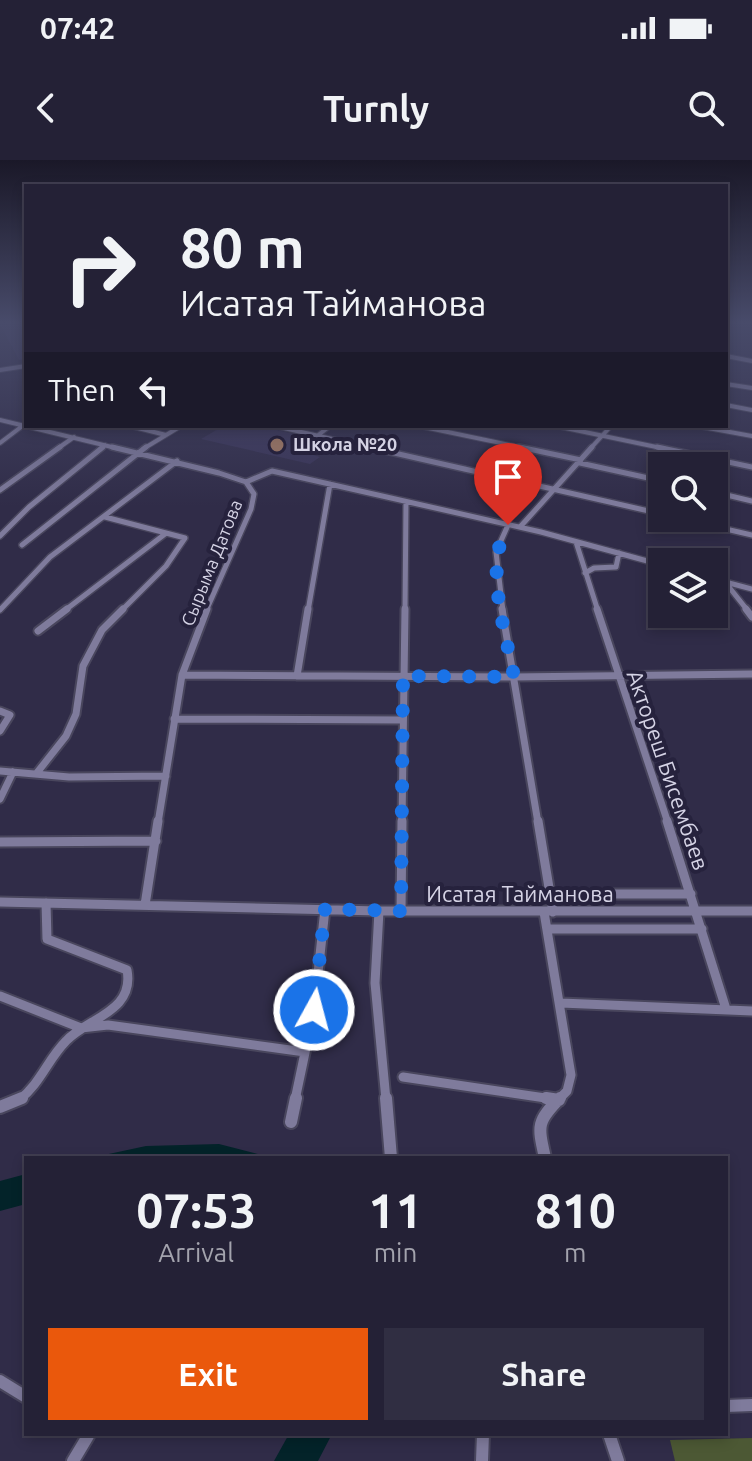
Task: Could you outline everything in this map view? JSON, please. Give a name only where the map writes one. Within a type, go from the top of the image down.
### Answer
[{"type":"street","points":[[731,385],[752,388]]},
{"type":"street","points":[[728,405],[752,410]]},
{"type":"street","name":"Сырыма Датова","points":[[0,420],[24,425]]},
{"type":"street","points":[[1,442],[24,425]]},
{"type":"street","name":"Сырыма Датова","points":[[36,428],[177,461],[246,482],[254,494],[251,509],[204,615],[182,675],[145,905]]},
{"type":"street","points":[[138,428],[166,435]]},
{"type":"street","points":[[22,545],[136,453],[178,428]]},
{"type":"street","points":[[283,428],[648,511]]},
{"type":"street","points":[[317,436],[327,428]]},
{"type":"street","points":[[428,428],[648,478]]},
{"type":"street","points":[[564,428],[752,467]]},
{"type":"street","points":[[520,527],[609,428]]},
{"type":"street","points":[[708,428],[752,436]]},
{"type":"street","points":[[0,490],[74,437]]},
{"type":"street","points":[[0,536],[29,507],[105,445]]},
{"type":"street","points":[[0,610],[50,557],[177,461]]},
{"type":"street","points":[[246,482],[272,471],[520,527],[648,561]]},
{"type":"street","points":[[297,676],[330,484]]},
{"type":"street","points":[[728,495],[752,501]]},
{"type":"street","points":[[401,911],[406,502]]},
{"type":"street","points":[[36,774],[66,736],[76,714],[83,666],[102,630],[166,566],[185,538],[105,517]]},
{"type":"street","points":[[508,525],[496,552],[496,571],[551,894],[547,929],[571,1075],[567,1091],[544,1114],[538,1126],[545,1156]]},
{"type":"street","points":[[728,529],[752,535]]},
{"type":"street","points":[[38,631],[165,534]]},
{"type":"street","name":"Актореш Бисембаев","points":[[576,542],[698,913],[726,1009]]},
{"type":"street","points":[[585,573],[594,568],[616,567],[619,553]]},
{"type":"street","points":[[728,583],[752,589]]},
{"type":"street","points":[[728,586],[752,617]]},
{"type":"street","points":[[182,675],[618,677],[752,674]]},
{"type":"street","points":[[0,711],[10,715],[0,731]]},
{"type":"street","points":[[174,719],[403,720]]},
{"type":"street","points":[[0,771],[166,776]]},
{"type":"street","points":[[0,799],[13,772]]},
{"type":"street","points":[[0,842],[156,841]]},
{"type":"street","points":[[551,894],[691,894]]},
{"type":"street","name":"Исатая Тайманова","points":[[0,902],[379,911],[752,911]]},
{"type":"street","points":[[0,1107],[15,1106],[27,1095],[67,1038],[113,1010],[127,986],[127,970],[47,939],[46,903]]},
{"type":"street","points":[[291,1122],[314,1010],[325,909]]},
{"type":"street","points":[[379,911],[375,983],[391,1156]]},
{"type":"street","points":[[547,929],[702,929]]},
{"type":"street","points":[[0,996],[81,1028],[108,1025],[305,1052]]},
{"type":"street","points":[[561,1003],[752,1011]]},
{"type":"street","points":[[403,1077],[559,1100]]},
{"type":"street","points":[[0,1381],[24,1396]]},
{"type":"street","points":[[728,1406],[752,1405]]},
{"type":"street","points":[[73,1461],[86,1436]]},
{"type":"street","points":[[482,1461],[483,1436]]},
{"type":"street","points":[[610,1436],[618,1461]]},
{"type":"shaded area","points":[[268,428],[317,439],[301,451],[320,457],[310,464],[201,439],[218,429]]},
{"type":"shaded area","points":[[219,1144],[265,1156],[99,1156],[146,1146]]},
{"type":"shaded area","points":[[24,1175],[24,1205],[0,1211],[0,1181]]},
{"type":"shaded area","points":[[288,1436],[331,1436],[318,1461],[274,1461]]},
{"type":"green space","points":[[752,1438],[752,1461],[675,1461],[670,1440]]},
{"type":"place","name":"Школа №20","points":[[277,445]]},
{"type":"route","points":[[314,1010],[325,909],[401,911],[403,676],[514,677],[496,571],[496,552],[508,525]]}]
